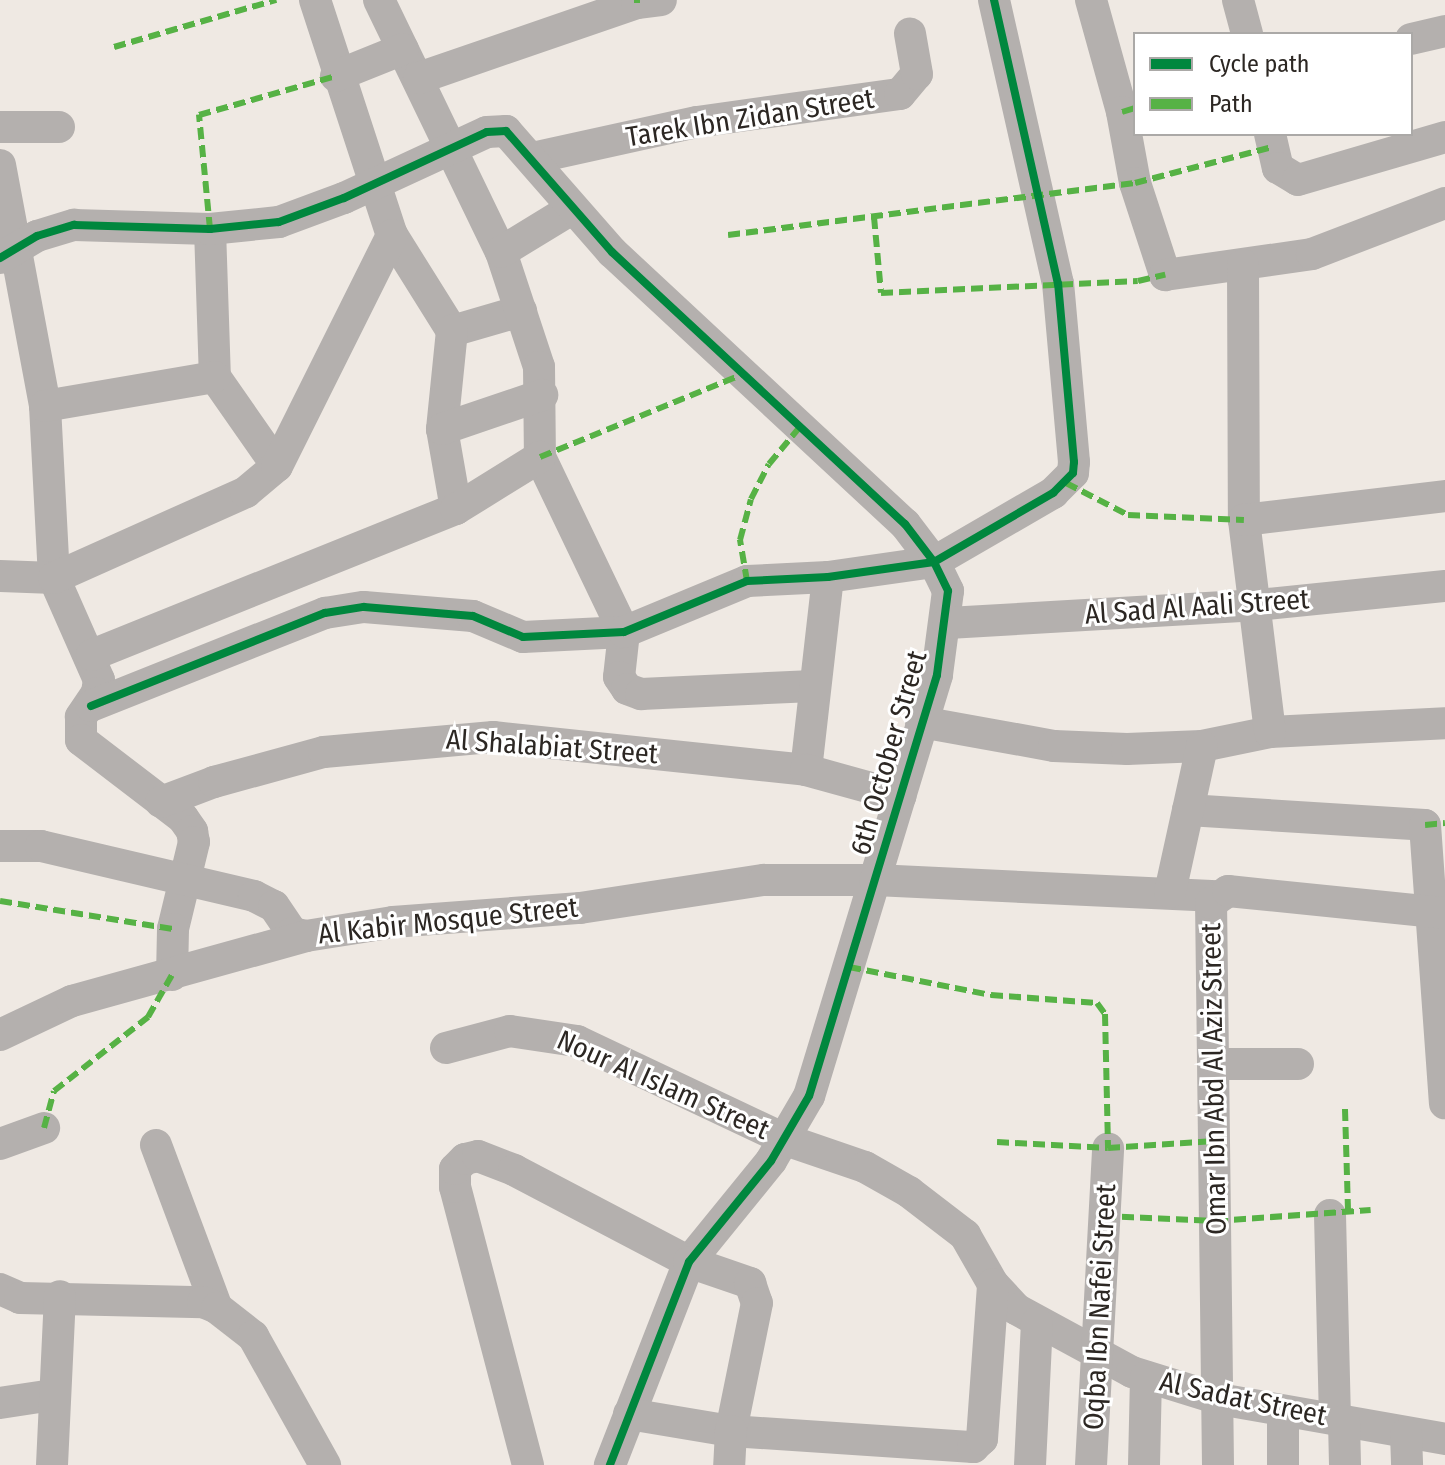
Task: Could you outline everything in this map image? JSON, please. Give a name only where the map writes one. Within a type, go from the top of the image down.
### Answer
[{"type":"street","points":[[315,0],[336,76],[392,235],[452,331],[442,429],[456,509]]},
{"type":"street","points":[[379,0],[454,147],[501,252],[521,311],[542,395],[536,423],[540,457],[624,632],[619,677],[627,689],[641,694],[813,686]]},
{"type":"street","points":[[419,78],[637,3],[661,0]]},
{"type":"street","points":[[91,706],[325,613],[364,607],[473,616],[523,637],[624,632],[747,581],[828,577],[934,562],[1053,493],[1073,473],[1074,462],[1058,284],[994,0]]},
{"type":"street","points":[[1091,0],[1122,112],[1135,183],[1165,275],[1312,254],[1445,203]]},
{"type":"street","points":[[1238,0],[1246,32]]},
{"type":"street","points":[[1413,39],[1445,31]]},
{"type":"street","name":"Tarek Ibn Zidan Street","points":[[533,158],[697,122],[900,94],[917,74],[910,34]]},
{"type":"street","points":[[336,76],[403,49]]},
{"type":"street","points":[[0,127],[59,127]]},
{"type":"street","name":"6th October Street","points":[[454,147],[487,132],[506,131],[533,158],[573,208],[730,365],[905,524],[934,562],[948,591],[948,623],[921,722],[829,1038],[809,1096],[786,1140],[689,1262],[610,1465]]},
{"type":"street","points":[[1270,136],[1278,168],[1298,180],[1445,137]]},
{"type":"street","points":[[7,253],[74,225],[210,229],[279,222],[454,147]]},
{"type":"street","points":[[0,165],[7,253],[45,406],[54,578],[92,655],[99,680],[91,706],[81,717],[81,740],[161,802],[192,831],[194,842],[183,878],[172,975]]},
{"type":"street","points":[[501,252],[573,208]]},
{"type":"street","points":[[210,229],[215,377],[277,466]]},
{"type":"street","points":[[0,576],[54,578],[215,511],[277,466],[392,235]]},
{"type":"street","points":[[1243,265],[1244,520],[1258,605],[1270,732]]},
{"type":"street","points":[[452,331],[521,311]]},
{"type":"street","points":[[45,406],[215,377]]},
{"type":"street","points":[[442,429],[542,395]]},
{"type":"street","points":[[92,655],[456,509],[540,457]]},
{"type":"street","points":[[1244,520],[1445,496]]},
{"type":"street","points":[[806,770],[813,686],[828,577]]},
{"type":"street","name":"Al Sad Al Aali Street","points":[[948,623],[1258,605],[1445,586]]},
{"type":"street","points":[[921,722],[1054,746],[1202,746],[1270,732],[1445,723]]},
{"type":"street","name":"Al Shalabiat Street","points":[[161,802],[268,765],[436,738],[493,737],[806,770],[900,796]]},
{"type":"street","points":[[1170,892],[1202,746]]},
{"type":"street","points":[[1188,810],[1425,825],[1438,911],[1445,1103]]},
{"type":"street","name":"Al Kabir Mosque Street","points":[[0,846],[41,846],[183,878],[263,900],[274,906],[292,933],[306,936],[393,922],[580,908],[717,884],[875,880],[1217,896]]},
{"type":"street","name":"Omar Ibn Abd Al Aziz Street","points":[[1218,1465],[1211,903],[1228,891],[1438,911]]},
{"type":"street","points":[[0,1035],[72,1001],[306,936]]},
{"type":"street","name":"Nour Al Islam Street","points":[[446,1048],[510,1031],[577,1041],[786,1140]]},
{"type":"street","points":[[1214,1064],[1298,1064]]},
{"type":"street","points":[[0,1144],[44,1128]]},
{"type":"street","name":"Al Sadat Street","points":[[786,1140],[865,1167],[923,1201],[965,1235],[993,1284],[1037,1323],[1097,1356],[1146,1377],[1219,1399],[1339,1420],[1407,1450],[1445,1439]]},
{"type":"street","points":[[156,1145],[217,1308]]},
{"type":"street","name":"Oqba Ibn Nafei Street","points":[[1091,1465],[1108,1148]]},
{"type":"street","points":[[528,1465],[455,1187],[455,1169],[465,1159],[492,1159],[689,1262],[742,1278],[757,1294],[731,1431],[729,1465]]},
{"type":"street","points":[[1330,1215],[1339,1420],[1345,1465]]},
{"type":"street","points":[[629,1414],[731,1431],[973,1447],[982,1439],[993,1284]]},
{"type":"street","points":[[3,1294],[203,1302],[217,1308],[253,1336],[325,1465]]},
{"type":"street","points":[[52,1465],[52,1395],[60,1296]]},
{"type":"street","points":[[1030,1465],[1037,1323]]},
{"type":"street","points":[[1144,1465],[1146,1377]]},
{"type":"street","points":[[0,1403],[52,1395]]},
{"type":"street","points":[[1283,1411],[1283,1465]]},
{"type":"marked path","points":[[114,47],[276,0]]},
{"type":"marked path","points":[[210,229],[199,115],[336,76]]},
{"type":"marked path","points":[[1122,112],[1133,109]]},
{"type":"marked path","points":[[728,235],[1135,183],[1272,147]]},
{"type":"marked path","points":[[874,217],[881,293],[1138,281],[1165,275]]},
{"type":"marked path","points":[[540,457],[741,375]]},
{"type":"marked path","points":[[747,581],[740,540],[751,499],[769,464],[799,428]]},
{"type":"marked path","points":[[1066,483],[1128,515],[1244,520]]},
{"type":"marked path","points":[[1425,825],[1445,823]]},
{"type":"marked path","points":[[0,901],[173,929]]},
{"type":"marked path","points":[[849,967],[991,995],[1097,1003],[1105,1014],[1108,1148]]},
{"type":"marked path","points":[[44,1128],[54,1091],[148,1017],[172,975]]},
{"type":"marked path","points":[[1345,1109],[1348,1213]]},
{"type":"marked path","points":[[997,1142],[1108,1148],[1215,1141]]},
{"type":"marked path","points":[[1104,1216],[1216,1221],[1371,1210]]},
{"type":"cycle path","points":[[91,706],[325,613],[364,607],[473,616],[523,637],[624,632],[747,581],[828,577],[934,562],[1053,493],[1073,473],[1074,462],[1058,284],[994,0]]},
{"type":"cycle path","points":[[0,258],[37,236],[74,225],[210,229],[279,222],[344,198],[487,132],[506,131],[612,252],[905,524],[934,562],[948,591],[937,675],[809,1096],[771,1161],[689,1262],[610,1465]]}]
